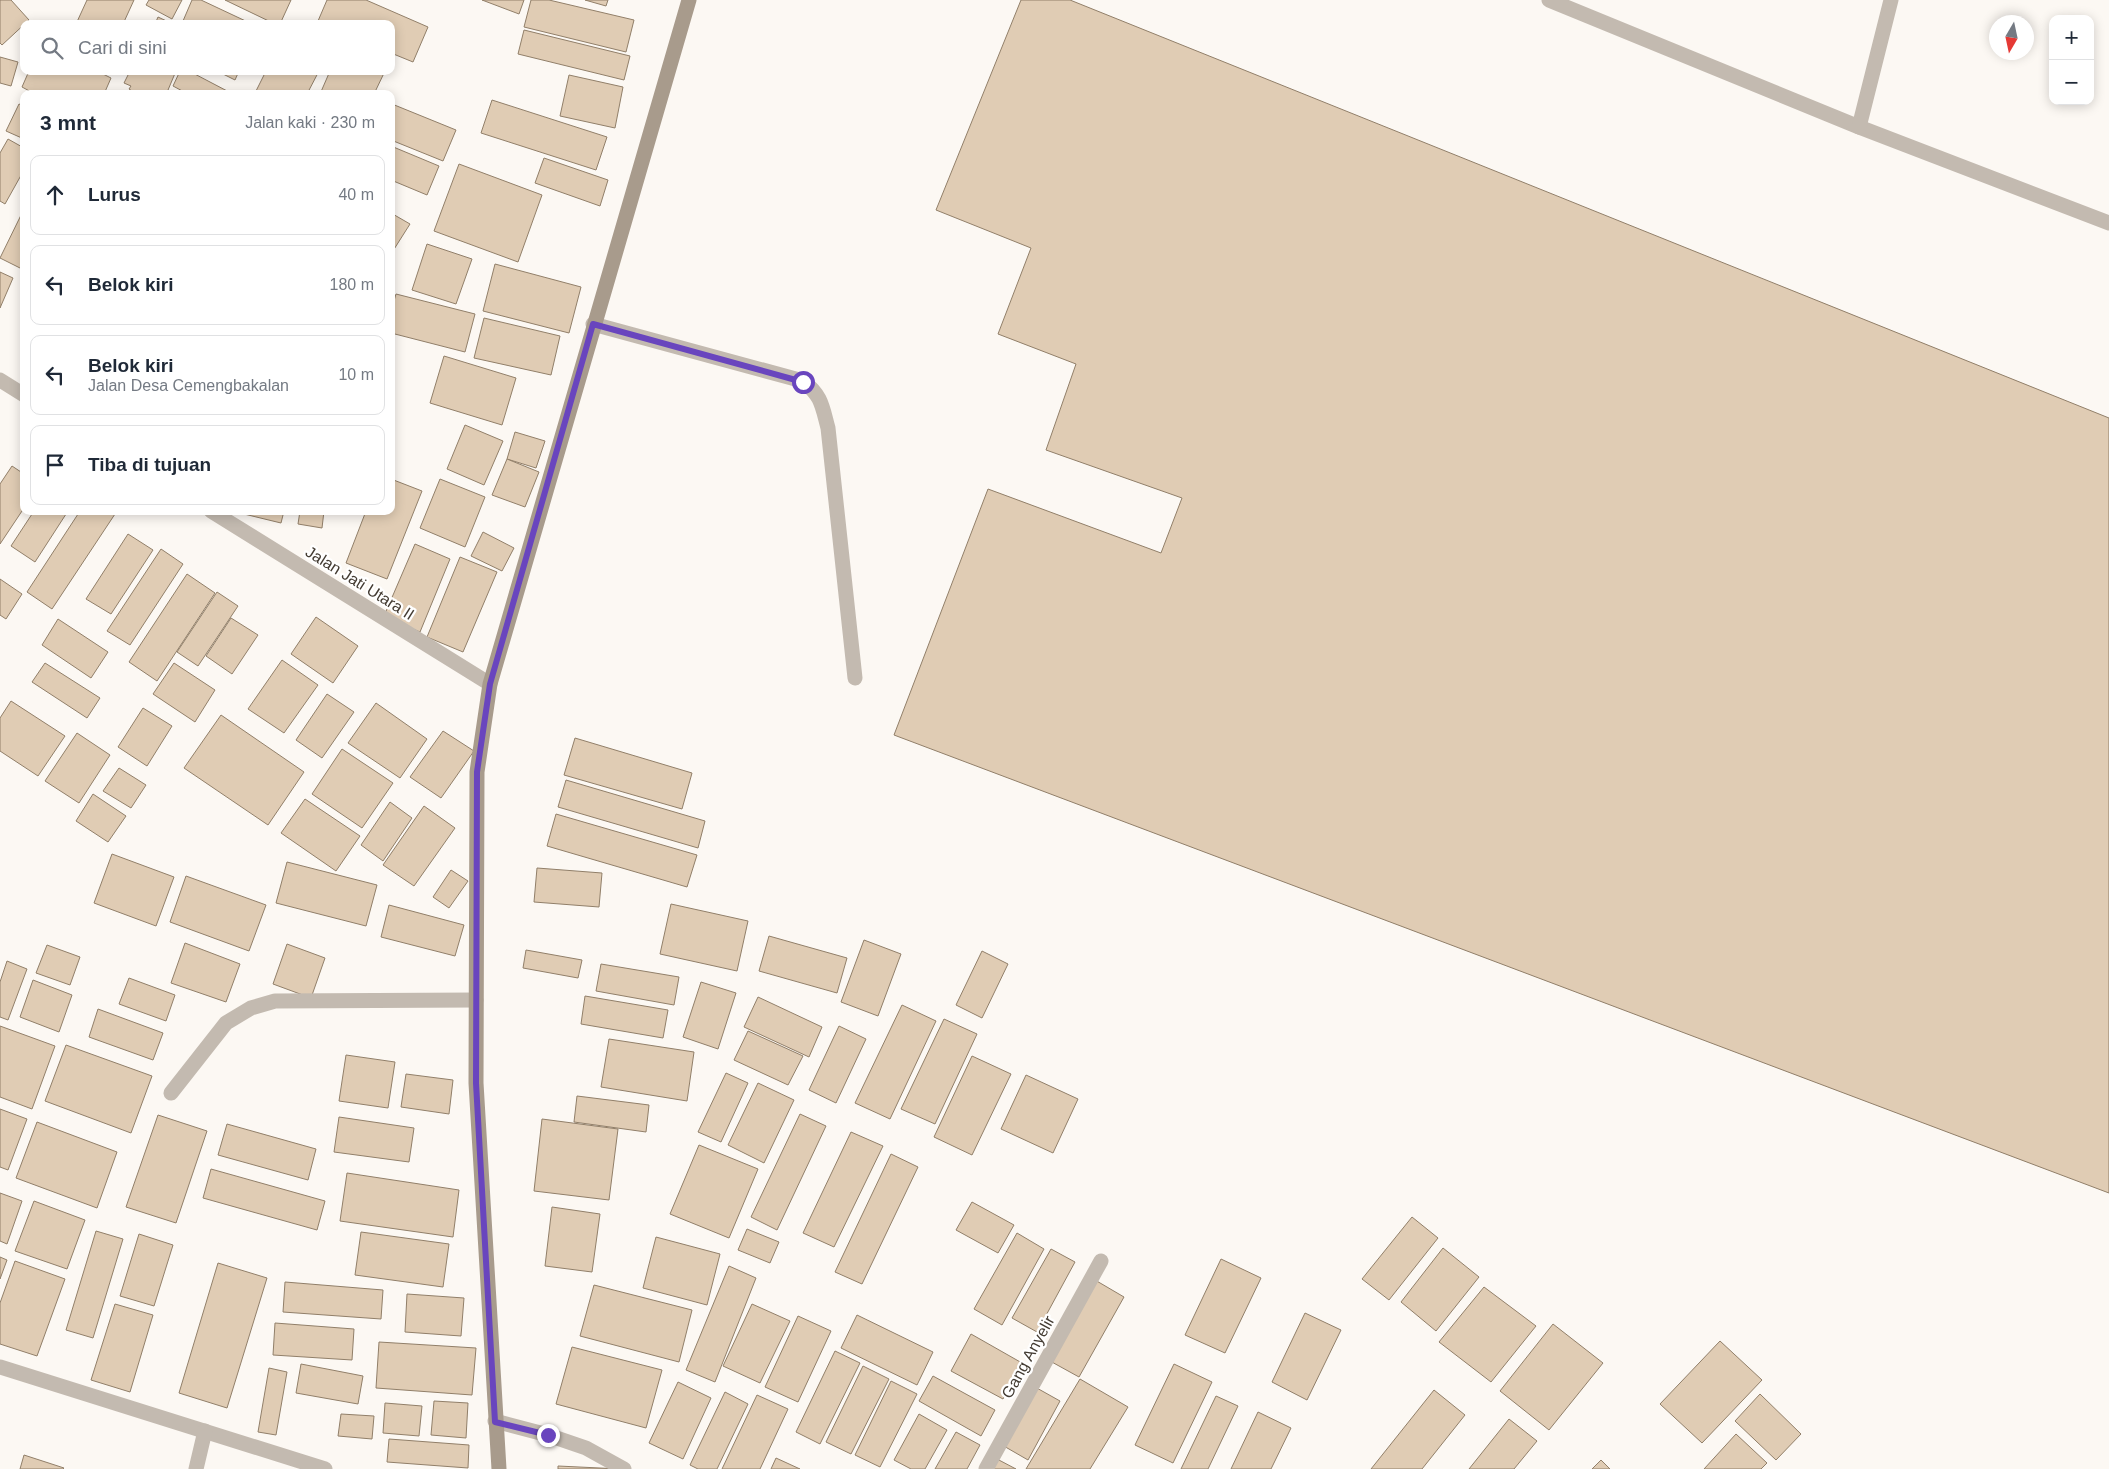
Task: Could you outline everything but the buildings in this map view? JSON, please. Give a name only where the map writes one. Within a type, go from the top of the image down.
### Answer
[{"type":"main road","points":[[499,1469],[476,1083],[477,772],[490,684],[593,324],[689,0]]},
{"type":"street","points":[[1549,0],[1859,127],[2109,223]]},
{"type":"street","points":[[1859,127],[1891,0]]},
{"type":"street","points":[[593,324],[803,382],[819,396],[828,428],[855,678]]},
{"type":"street","points":[[0,380],[20,392]]},
{"type":"street","name":"Jalan Jati Utara II","points":[[217,515],[490,684]]},
{"type":"street","points":[[171,1093],[226,1023],[251,1008],[275,1001],[476,1000]]},
{"type":"street","name":"Gang Anyelir","points":[[986,1469],[1101,1261]]},
{"type":"street","points":[[0,1367],[325,1469]]},
{"type":"street","points":[[495,1422],[548,1435],[586,1448],[624,1469]]},
{"type":"street","points":[[196,1469],[205,1431]]},
{"type":"route","points":[[548,1435],[495,1422],[476,1083],[477,772],[490,684],[593,324],[803,382]]}]
